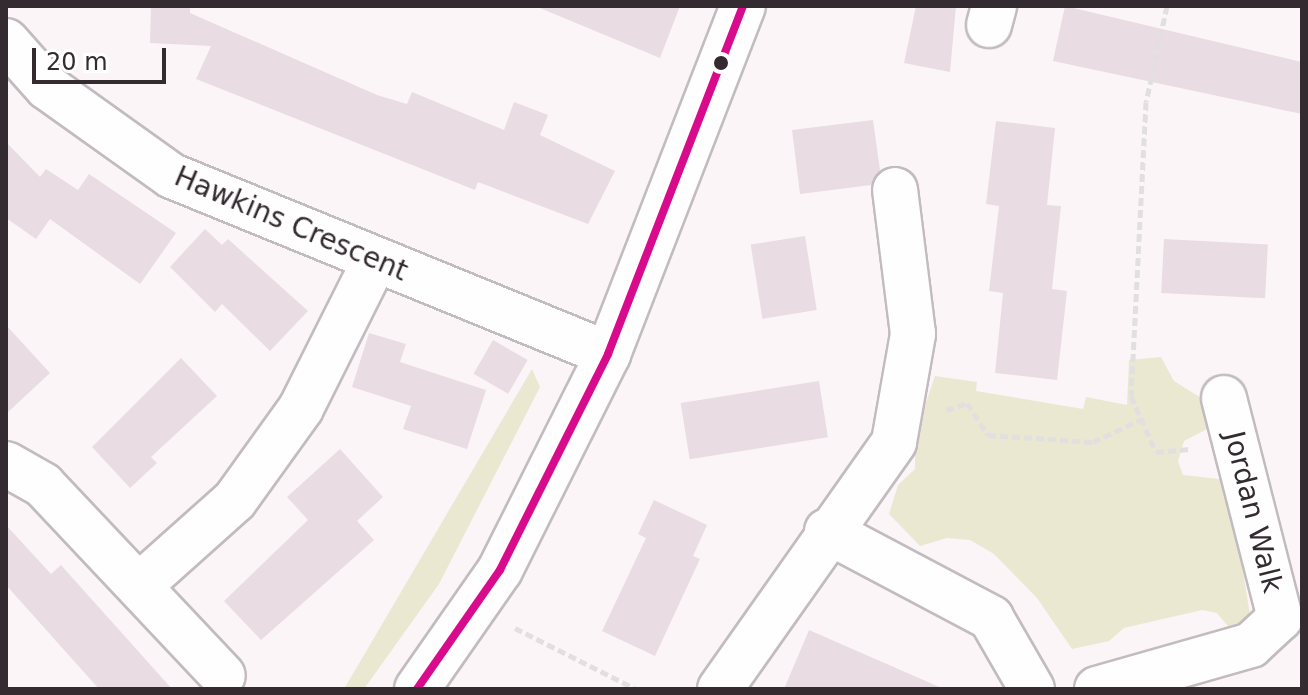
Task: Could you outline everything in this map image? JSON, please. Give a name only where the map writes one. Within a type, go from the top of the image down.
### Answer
[{"type":"street","points":[[417,689],[500,570],[608,354],[743,6]]},
{"type":"street","name":"Hawkins Crescent","points":[[6,41],[47,87],[172,176],[374,262],[608,354]]},
{"type":"street","points":[[720,689],[827,531],[894,442],[913,334],[895,190]]},
{"type":"street","points":[[140,585],[235,500],[301,408],[374,262]]},
{"type":"street","name":"Jordan Walk","points":[[1097,689],[1251,645],[1280,618],[1224,398]]},
{"type":"street","points":[[6,464],[43,485],[223,676]]},
{"type":"street","points":[[827,531],[991,618],[1032,689]]},
{"type":"path","points":[[1167,6],[1146,102],[1131,396],[1156,452],[1236,444]]},
{"type":"path","points":[[897,427],[967,403],[988,435],[1093,442],[1142,419]]},
{"type":"path","points":[[475,608],[636,689]]},
{"type":"shaded area","points":[[1161,357],[1174,381],[1214,406],[1213,426],[1184,441],[1178,461],[1183,475],[1228,480],[1251,621],[1232,631],[1217,613],[1202,610],[1124,628],[1109,641],[1072,649],[1037,598],[994,554],[970,540],[947,538],[920,546],[889,514],[898,485],[915,469],[915,435],[935,376],[977,382],[976,391],[1083,409],[1086,397],[1127,405],[1129,360]]},
{"type":"shaded area","points":[[532,369],[540,387],[439,584],[364,689],[344,689]]},
{"type":"building","points":[[151,6],[190,6],[190,13],[377,95],[407,104],[412,92],[504,130],[514,102],[548,115],[540,135],[615,171],[588,224],[478,182],[475,190],[196,79],[211,46],[150,43]]},
{"type":"building","points":[[535,6],[680,6],[660,58]]},
{"type":"building","points":[[916,6],[956,6],[950,72],[904,63]]},
{"type":"building","points":[[1065,6],[1302,62],[1302,114],[1053,61]]},
{"type":"building","points":[[873,120],[880,170],[871,185],[800,194],[792,130]]},
{"type":"building","points":[[996,121],[1055,128],[1047,205],[1061,206],[1052,289],[1067,291],[1057,380],[995,373],[1003,293],[989,291],[999,206],[986,204]]},
{"type":"building","points":[[6,142],[40,177],[46,169],[78,190],[89,174],[176,233],[140,284],[50,219],[36,239],[6,218]]},
{"type":"building","points":[[205,229],[222,245],[228,239],[308,311],[270,351],[222,304],[215,312],[170,267]]},
{"type":"building","points":[[805,236],[817,310],[762,319],[751,245]]},
{"type":"building","points":[[1164,239],[1268,244],[1265,298],[1161,293]]},
{"type":"building","points":[[6,325],[50,373],[6,414]]},
{"type":"building","points":[[369,333],[406,344],[400,362],[486,390],[467,449],[403,429],[411,406],[352,387]]},
{"type":"building","points":[[493,340],[528,360],[508,394],[474,374]]},
{"type":"building","points":[[181,358],[217,396],[151,457],[157,463],[130,488],[92,447]]},
{"type":"building","points":[[819,381],[828,437],[690,459],[681,403]]},
{"type":"building","points":[[340,449],[383,497],[357,521],[374,540],[261,640],[224,601],[308,520],[287,497]]},
{"type":"building","points":[[654,500],[707,525],[693,556],[700,559],[655,656],[602,631],[646,538],[638,534]]},
{"type":"building","points":[[6,525],[51,574],[61,565],[172,689],[99,689],[6,585]]},
{"type":"building","points":[[809,630],[944,689],[784,689]]},
{"type":"transit line","points":[[417,689],[500,570],[608,354],[743,6]]}]
